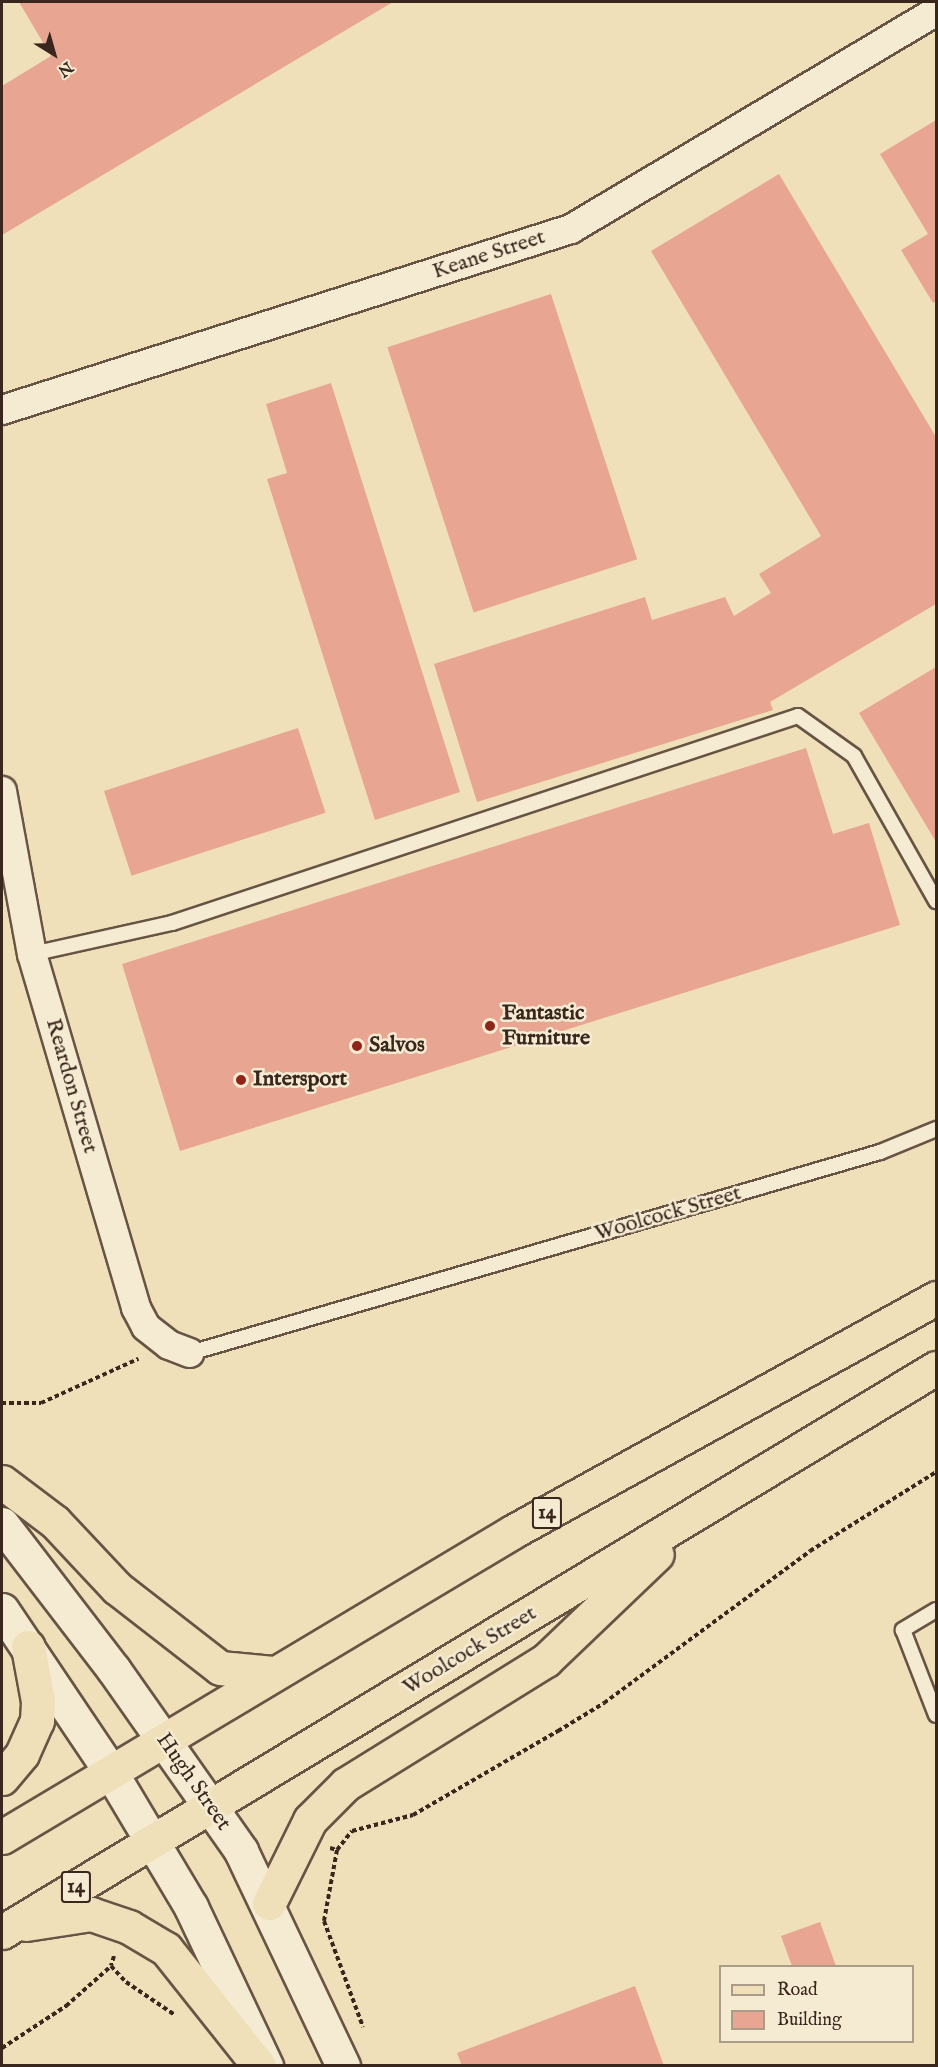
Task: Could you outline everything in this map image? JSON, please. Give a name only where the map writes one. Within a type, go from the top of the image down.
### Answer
[{"type":"main road","name":"14","points":[[2,1837],[164,1738],[514,1531],[936,1298]]},
{"type":"main road","name":"Woolcock Street","points":[[6,1929],[936,1368]]},
{"type":"main road","points":[[2,1482],[55,1521],[117,1588],[220,1668],[273,1673]]},
{"type":"main road","points":[[269,1903],[310,1820],[346,1784],[546,1660],[699,1513]]},
{"type":"main road","name":"Hugh Street","points":[[2,1524],[164,1738],[212,1806],[269,1903],[343,2066]]},
{"type":"main road","points":[[2,1610],[110,1771],[191,1907],[266,2066]]},
{"type":"main road","points":[[2,1778],[22,1754],[37,1721],[38,1701],[28,1647]]},
{"type":"main road","points":[[6,1929],[91,1914],[121,1922],[166,1950],[259,2066]]},
{"type":"street","name":"Keane Street","points":[[2,410],[571,229],[936,12]]},
{"type":"street","name":"Reardon Street","points":[[2,791],[11,906],[32,954],[136,1308],[146,1327],[179,1349]]},
{"type":"lane","points":[[32,954],[172,923],[798,716],[854,756],[936,901]]},
{"type":"lane","name":"Woolcock Street","points":[[179,1349],[880,1152],[936,1129]]},
{"type":"lane","points":[[936,1610],[903,1630],[936,1715]]},
{"type":"path","points":[[2,1403],[41,1403],[179,1349]]},
{"type":"path","points":[[365,2033],[324,1921],[336,1850],[352,1831],[413,1815],[604,1703],[810,1551],[936,1472]]},
{"type":"path","points":[[321,1845],[336,1850]]},
{"type":"path","points":[[2,2048],[66,2006],[111,1966],[116,1947]]},
{"type":"path","points":[[111,1966],[126,1982],[179,2020]]},
{"type":"building","points":[[19,2],[393,2],[2,235],[2,86],[51,56]]},
{"type":"building","points":[[936,120],[936,301],[933,303],[901,250],[928,234],[880,154]]},
{"type":"building","points":[[779,174],[936,437],[936,604],[770,702],[773,710],[477,802],[434,664],[645,597],[652,620],[725,597],[734,616],[771,593],[759,574],[821,536],[651,251]]},
{"type":"building","points":[[551,294],[637,559],[474,612],[387,347]]},
{"type":"building","points":[[331,383],[460,792],[375,820],[267,479],[287,473],[266,404]]},
{"type":"building","points":[[936,667],[936,842],[859,713]]},
{"type":"building","points":[[298,728],[326,813],[131,876],[104,791]]},
{"type":"building","points":[[806,748],[833,834],[869,823],[900,925],[180,1151],[122,964]]},
{"type":"building","points":[[820,1922],[836,1965],[792,1965],[781,1936]]},
{"type":"building","points":[[635,1986],[664,2066],[462,2066],[457,2053]]},
{"type":"place","name":"Fantastic Furniture","points":[[490,1026]]},
{"type":"place","name":"Salvos","points":[[357,1046]]},
{"type":"place","name":"Intersport","points":[[241,1080]]}]
